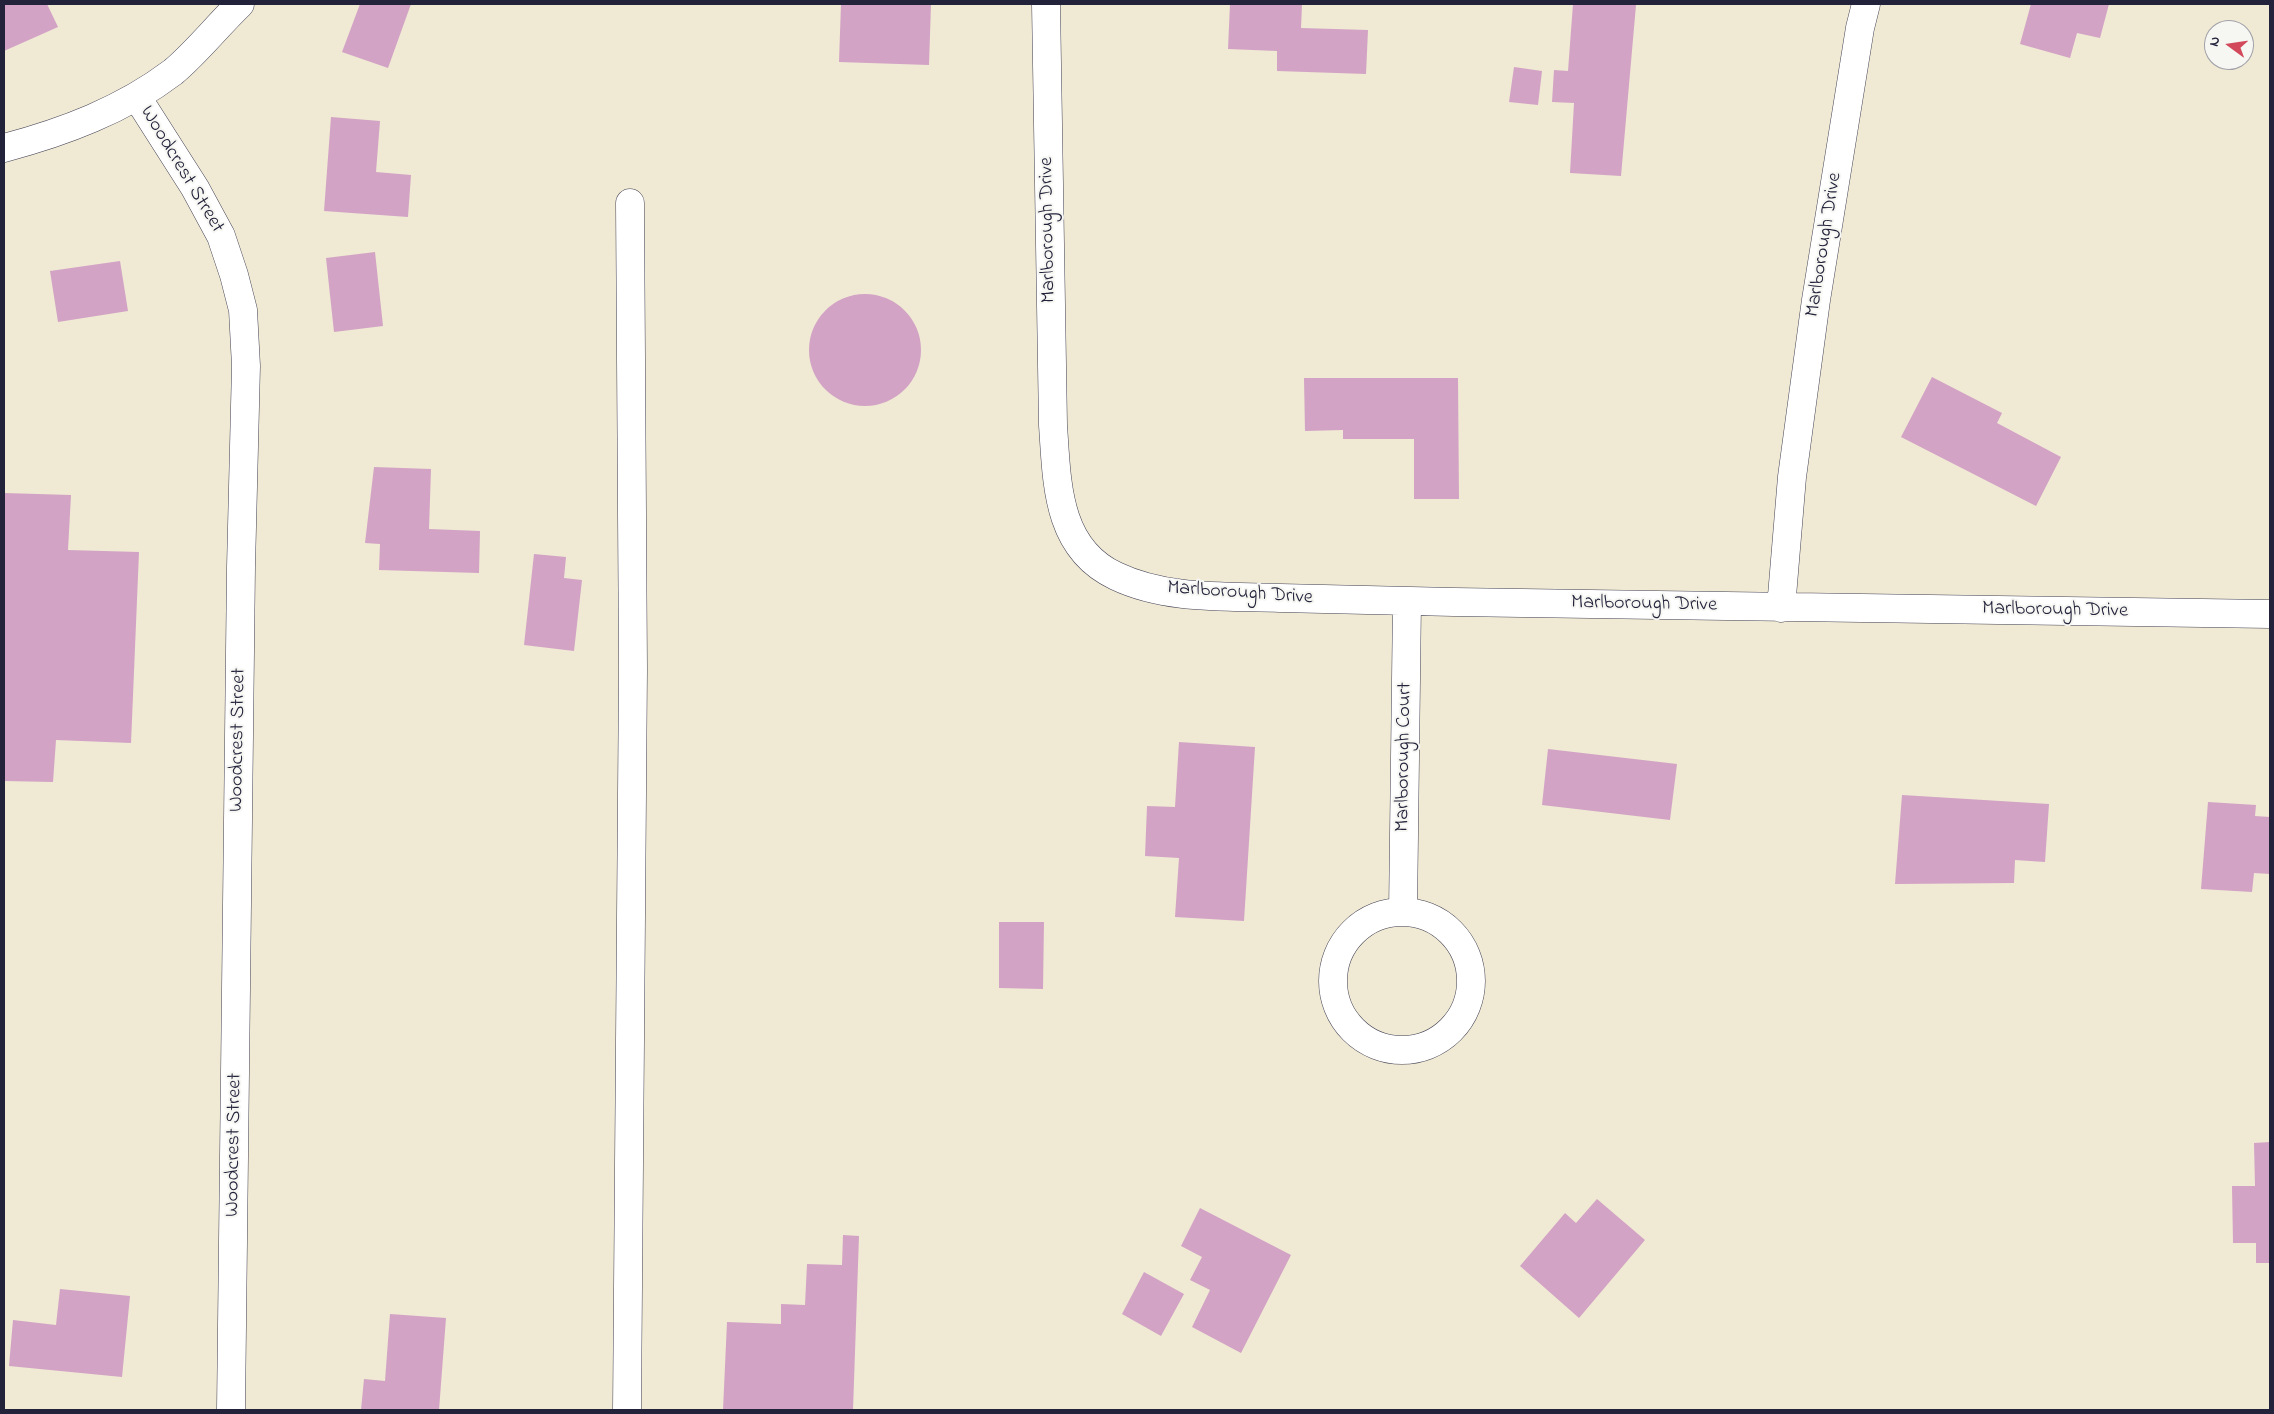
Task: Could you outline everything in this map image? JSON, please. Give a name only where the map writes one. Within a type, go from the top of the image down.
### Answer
[{"type":"street","points":[[4,148],[45,137],[137,97],[174,70],[240,4]]},
{"type":"street","name":"Marlborough Drive","points":[[1046,4],[1052,425],[1057,478],[1063,515],[1070,535],[1082,551],[1096,564],[1116,576],[1146,587],[1187,595],[1407,602],[2270,614]]},
{"type":"street","name":"Marlborough Drive","points":[[1781,608],[1792,477],[1816,300],[1860,28],[1866,4]]},
{"type":"street","name":"Woodcrest Street","points":[[137,97],[195,188],[221,236],[243,310],[246,366],[241,567],[231,1410]]},
{"type":"street","points":[[627,1410],[633,680],[630,203]]},
{"type":"street","name":"Marlborough Court","points":[[1403,912],[1407,602]]},
{"type":"street","points":[[1403,912],[1430,918],[1447,928],[1460,943],[1468,960],[1471,979],[1469,998],[1462,1016],[1450,1031],[1434,1043],[1416,1049],[1397,1050],[1378,1046],[1361,1037],[1348,1023],[1338,1006],[1334,988],[1334,969],[1340,951],[1351,934],[1366,922],[1384,914],[1403,912]]},
{"type":"building","points":[[4,4],[47,4],[58,27],[4,51]]},
{"type":"building","points":[[360,4],[411,4],[388,68],[342,52]]},
{"type":"building","points":[[841,4],[931,4],[929,65],[839,62]]},
{"type":"building","points":[[1230,4],[1302,4],[1301,28],[1368,30],[1366,74],[1277,71],[1277,51],[1228,49]]},
{"type":"building","points":[[1573,4],[1636,5],[1621,176],[1570,173],[1574,103],[1552,102],[1554,70],[1568,71]]},
{"type":"building","points":[[2031,4],[2109,4],[2100,38],[2077,33],[2070,58],[2020,44]]},
{"type":"building","points":[[1514,67],[1542,71],[1538,105],[1509,102]]},
{"type":"building","points":[[331,117],[380,121],[376,172],[411,175],[408,217],[324,211]]},
{"type":"building","points":[[375,252],[383,326],[334,332],[326,258]]},
{"type":"building","points":[[120,261],[128,311],[58,322],[50,271]]},
{"type":"building","points":[[865,294],[886,298],[904,311],[917,329],[921,350],[917,371],[904,389],[886,402],[865,406],[844,402],[826,389],[813,371],[809,350],[813,329],[826,311],[844,298]]},
{"type":"building","points":[[1932,377],[2002,413],[1997,423],[2061,457],[2036,506],[1901,437]]},
{"type":"building","points":[[1304,378],[1458,378],[1459,499],[1414,499],[1414,439],[1343,439],[1343,430],[1305,431]]},
{"type":"building","points":[[374,467],[431,469],[429,529],[480,531],[479,573],[379,570],[380,544],[365,543]]},
{"type":"building","points":[[4,493],[71,495],[68,550],[139,552],[131,743],[56,740],[53,782],[4,781]]},
{"type":"building","points":[[534,554],[566,557],[564,578],[582,580],[574,651],[524,645]]},
{"type":"building","points":[[1179,742],[1255,747],[1244,921],[1175,917],[1179,858],[1145,856],[1147,806],[1175,807]]},
{"type":"building","points":[[1548,749],[1677,764],[1670,820],[1542,805]]},
{"type":"building","points":[[1902,795],[2049,804],[2045,862],[2015,860],[2014,883],[1895,884]]},
{"type":"building","points":[[2208,802],[2256,805],[2255,816],[2270,817],[2270,874],[2254,873],[2252,892],[2201,889]]},
{"type":"building","points":[[999,922],[1044,922],[1043,989],[999,988]]},
{"type":"building","points":[[2270,1142],[2270,1263],[2256,1263],[2256,1243],[2233,1243],[2232,1186],[2255,1186],[2254,1143]]},
{"type":"building","points":[[1597,1199],[1645,1240],[1579,1318],[1520,1266],[1565,1213],[1576,1223]]},
{"type":"building","points":[[1200,1208],[1291,1255],[1241,1353],[1192,1327],[1210,1290],[1190,1280],[1202,1257],[1181,1246]]},
{"type":"building","points":[[843,1235],[859,1236],[853,1410],[723,1410],[727,1322],[781,1324],[781,1304],[805,1305],[807,1264],[842,1265]]},
{"type":"building","points":[[1144,1272],[1184,1294],[1161,1336],[1122,1314]]},
{"type":"building","points":[[60,1289],[130,1296],[122,1377],[9,1366],[13,1320],[56,1325]]},
{"type":"building","points":[[390,1314],[446,1318],[439,1410],[361,1410],[364,1379],[385,1381]]}]
